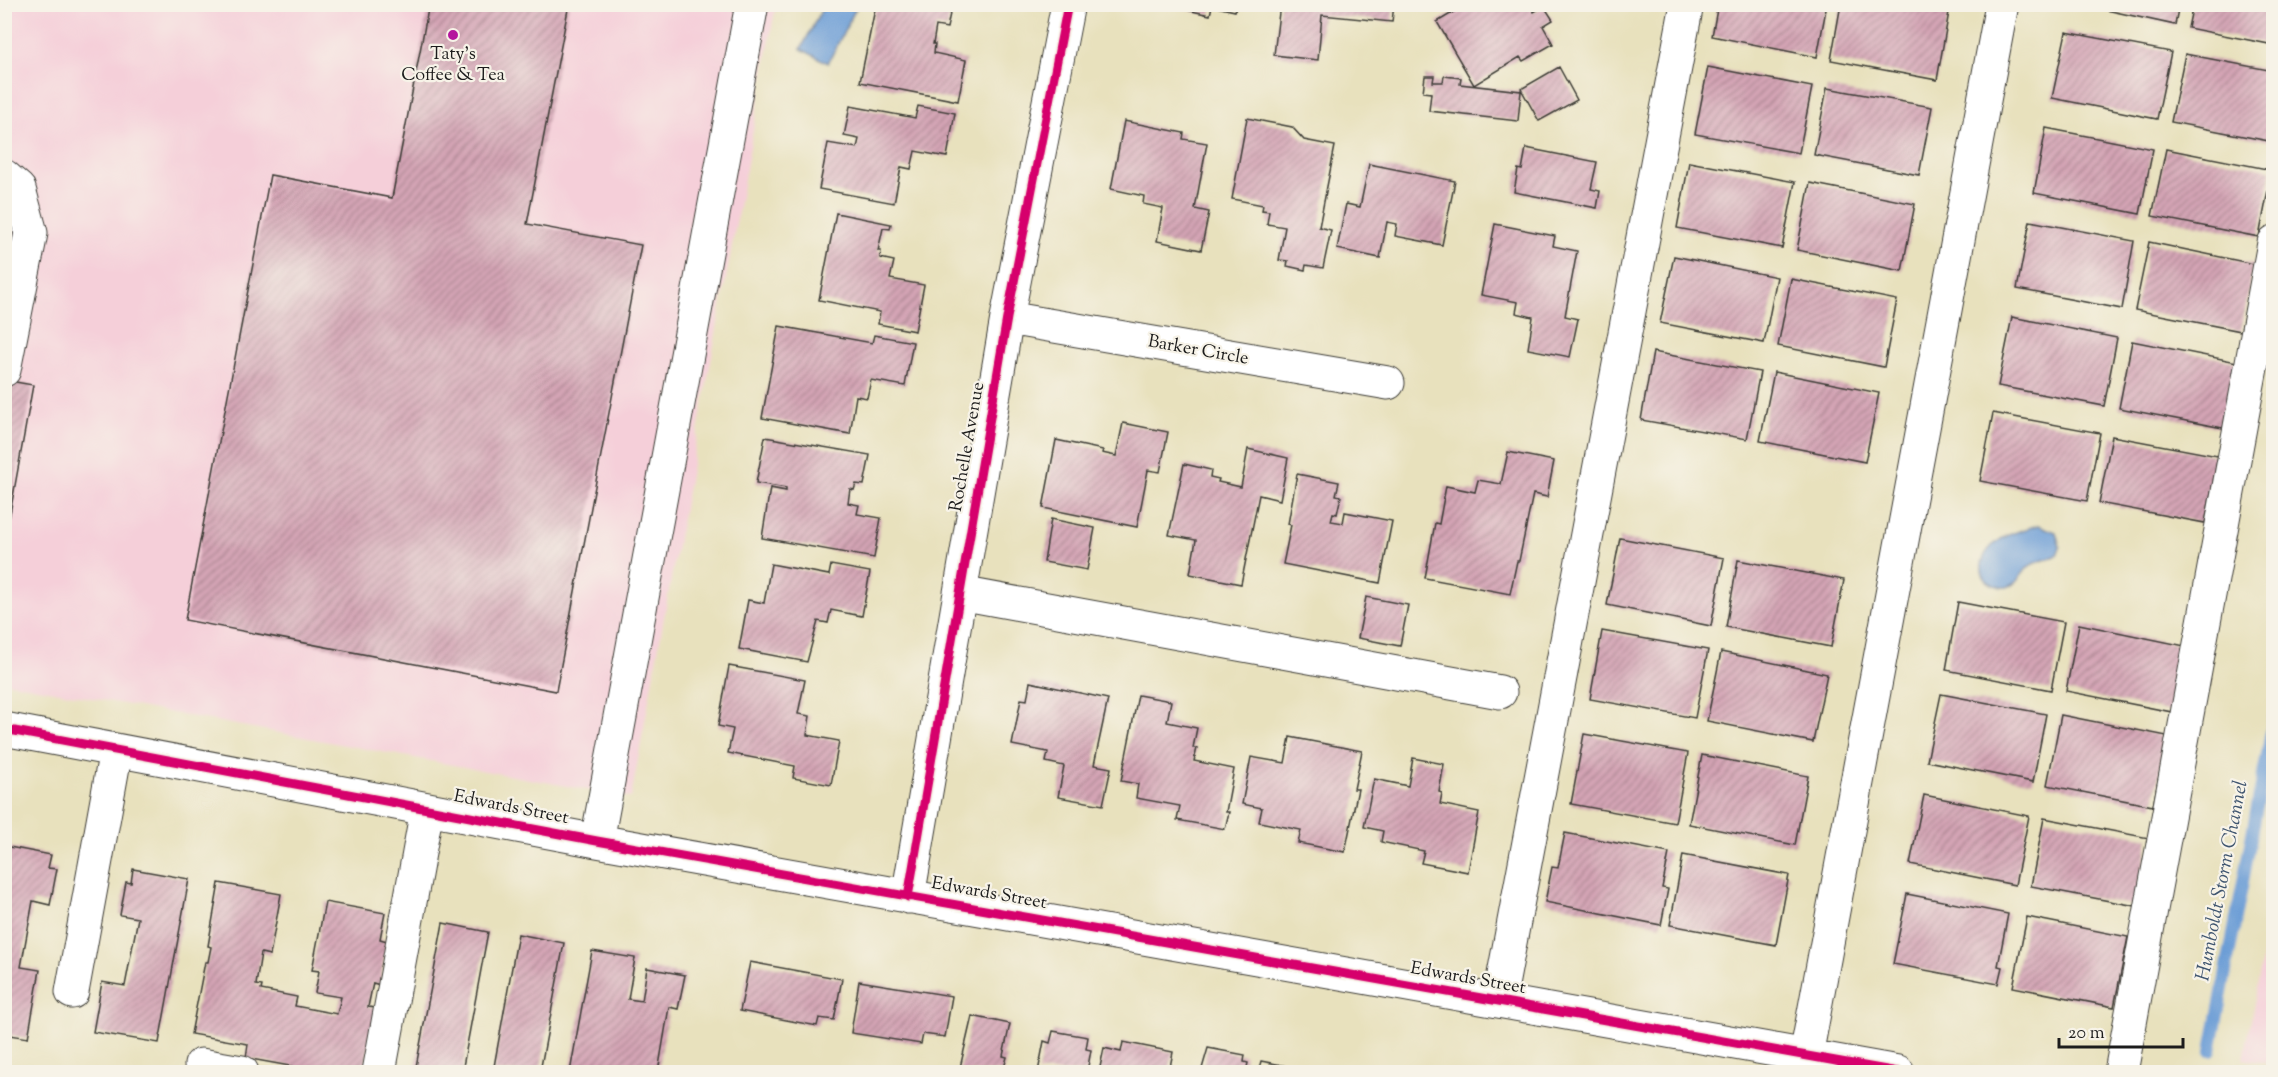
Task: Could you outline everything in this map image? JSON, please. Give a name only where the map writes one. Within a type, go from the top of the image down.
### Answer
[{"type":"street","points":[[597,840],[752,4]]},
{"type":"street","name":"Rochelle Avenue","points":[[908,897],[1007,318],[1068,4]]},
{"type":"street","points":[[1499,1001],[1687,4]]},
{"type":"street","points":[[1806,1056],[2002,4]]},
{"type":"street","points":[[4,176],[19,189],[31,233],[4,370]]},
{"type":"street","points":[[2121,1072],[2274,243]]},
{"type":"street","name":"Barker Circle","points":[[1007,318],[1388,382]]},
{"type":"street","points":[[960,593],[1500,692]]},
{"type":"street","name":"Edwards Street","points":[[4,729],[908,897],[1898,1072]]},
{"type":"street","points":[[72,992],[116,750]]},
{"type":"street","points":[[379,1072],[427,809]]},
{"type":"street","points":[[201,1065],[242,1072]]},
{"type":"shaded area","points":[[4,5],[776,5],[631,798],[5,682]]},
{"type":"shaded area","points":[[2273,899],[2273,1064],[2244,1059]]},
{"type":"water","points":[[824,5],[849,5],[856,8],[828,63],[801,49]]},
{"type":"water","points":[[2038,525],[2056,532],[2060,547],[2057,555],[2031,565],[2007,587],[1994,585],[1988,581],[1984,577],[1982,567],[1985,556],[1992,546],[2008,535]]},
{"type":"building","points":[[429,4],[569,4],[527,224],[641,245],[556,691],[185,620],[270,175],[392,198]]},
{"type":"building","points":[[876,4],[952,4],[947,28],[936,26],[933,44],[935,44],[934,53],[966,60],[958,101],[860,82]]},
{"type":"building","points":[[1160,4],[1237,4],[1235,11],[1212,6],[1210,15]]},
{"type":"building","points":[[1280,4],[1394,4],[1392,22],[1322,15],[1318,60],[1274,55]]},
{"type":"building","points":[[1467,4],[1530,4],[1534,12],[1544,6],[1553,20],[1543,26],[1553,44],[1523,61],[1520,57],[1474,85],[1437,22]]},
{"type":"building","points":[[1718,4],[1827,4],[1817,57],[1712,36]]},
{"type":"building","points":[[1841,4],[1909,4],[1949,12],[1937,80],[1831,60]]},
{"type":"building","points":[[2079,4],[2179,4],[2175,25]]},
{"type":"building","points":[[2193,4],[2274,4],[2274,45],[2188,28]]},
{"type":"building","points":[[2066,32],[2171,52],[2157,119],[2052,98]]},
{"type":"building","points":[[2185,54],[2274,71],[2274,142],[2171,122]]},
{"type":"building","points":[[1559,67],[1577,100],[1539,121],[1521,89]]},
{"type":"building","points":[[1708,67],[1812,87],[1799,153],[1695,134]]},
{"type":"building","points":[[1425,76],[1434,76],[1433,82],[1443,82],[1444,76],[1461,78],[1460,84],[1521,91],[1518,121],[1429,111],[1431,93],[1423,92]]},
{"type":"building","points":[[1827,88],[1932,107],[1919,175],[1814,155]]},
{"type":"building","points":[[850,106],[915,118],[918,106],[955,113],[947,157],[915,151],[911,169],[901,167],[894,203],[819,189],[828,143],[857,148],[859,139],[844,136]]},
{"type":"building","points":[[1247,118],[1292,127],[1304,140],[1335,146],[1319,227],[1331,230],[1323,268],[1306,265],[1305,270],[1287,266],[1288,261],[1279,260],[1285,227],[1267,224],[1269,211],[1262,210],[1263,205],[1232,199]]},
{"type":"building","points":[[1124,121],[1184,133],[1183,139],[1207,143],[1195,209],[1209,212],[1201,250],[1157,241],[1163,208],[1143,204],[1144,196],[1111,189]]},
{"type":"building","points":[[2046,128],[2153,149],[2140,214],[2034,193]]},
{"type":"building","points":[[1526,148],[1597,162],[1591,189],[1600,191],[1597,208],[1514,192],[1518,169],[1522,170]]},
{"type":"building","points":[[2166,149],[2272,170],[2259,237],[2152,216]]},
{"type":"building","points":[[1689,162],[1795,182],[1782,248],[1677,228]]},
{"type":"building","points":[[1369,164],[1455,181],[1442,245],[1395,236],[1397,224],[1387,222],[1380,258],[1337,249],[1346,204],[1360,207]]},
{"type":"building","points":[[1810,183],[1915,204],[1902,271],[1797,250]]},
{"type":"building","points":[[836,213],[891,224],[890,229],[883,228],[878,251],[881,251],[880,258],[894,261],[890,279],[924,285],[915,331],[878,324],[880,312],[819,300]]},
{"type":"building","points":[[2030,221],[2134,241],[2122,309],[2017,289]]},
{"type":"building","points":[[1495,224],[1555,236],[1553,246],[1577,251],[1565,316],[1578,319],[1570,357],[1528,349],[1533,317],[1516,313],[1518,302],[1481,295]]},
{"type":"building","points":[[2149,242],[2254,264],[2241,331],[2135,310]]},
{"type":"building","points":[[1674,256],[1777,277],[1764,343],[1660,323]]},
{"type":"building","points":[[1791,279],[1897,300],[1884,367],[1778,346]]},
{"type":"building","points":[[2012,317],[2117,338],[2104,406],[1998,386]]},
{"type":"building","points":[[779,326],[872,343],[874,335],[913,342],[905,386],[871,380],[867,398],[856,396],[850,434],[762,418]]},
{"type":"building","points":[[2132,341],[2237,362],[2223,428],[2119,408]]},
{"type":"building","points":[[1653,352],[1760,372],[1747,439],[1641,420]]},
{"type":"building","points":[[1774,372],[1879,393],[1865,462],[1760,441]]},
{"type":"building","points":[[4,380],[33,385],[6,536],[4,536]]},
{"type":"building","points":[[1993,413],[2100,433],[2087,501],[1980,481]]},
{"type":"building","points":[[1123,423],[1168,432],[1160,472],[1148,470],[1137,527],[1043,508],[1056,440],[1103,450],[1102,453],[1116,456]]},
{"type":"building","points":[[2112,436],[2218,456],[2205,523],[2099,503]]},
{"type":"building","points":[[765,437],[870,455],[864,485],[856,484],[854,490],[850,489],[848,503],[859,505],[857,514],[881,518],[874,558],[762,538],[770,488],[786,491],[786,488],[756,483]]},
{"type":"building","points":[[1248,449],[1288,458],[1280,500],[1259,495],[1241,584],[1190,574],[1196,540],[1169,535],[1184,464],[1211,470],[1210,477],[1219,479],[1218,482],[1241,487]]},
{"type":"building","points":[[1508,452],[1554,461],[1547,497],[1533,494],[1510,594],[1425,578],[1435,523],[1439,524],[1446,486],[1475,492],[1478,480],[1501,484]]},
{"type":"building","points":[[1297,474],[1339,482],[1336,495],[1341,496],[1337,514],[1333,513],[1331,521],[1343,523],[1345,512],[1392,521],[1380,583],[1283,564],[1291,525],[1288,524]]},
{"type":"building","points":[[1051,519],[1095,528],[1087,570],[1044,562]]},
{"type":"building","points":[[1620,538],[1724,558],[1711,626],[1607,605]]},
{"type":"building","points":[[1738,560],[1844,580],[1831,647],[1726,627]]},
{"type":"building","points":[[771,564],[829,575],[831,565],[870,572],[862,616],[831,610],[828,623],[818,621],[807,662],[739,649],[748,600],[764,603]]},
{"type":"building","points":[[1366,597],[1408,605],[1400,646],[1358,638]]},
{"type":"building","points":[[1958,602],[2064,622],[2051,690],[1946,670]]},
{"type":"building","points":[[2079,624],[2185,646],[2172,712],[2066,691]]},
{"type":"building","points":[[1602,631],[1708,650],[1695,718],[1590,699]]},
{"type":"building","points":[[1721,652],[1827,674],[1813,742],[1707,721]]},
{"type":"building","points":[[729,666],[805,680],[798,714],[810,716],[807,735],[839,741],[831,785],[793,778],[795,766],[728,753],[733,729],[718,726]]},
{"type":"building","points":[[1030,682],[1108,699],[1094,765],[1111,768],[1103,805],[1058,797],[1064,766],[1046,762],[1048,752],[1012,745],[1021,699],[1027,700]]},
{"type":"building","points":[[1941,694],[2046,714],[2033,782],[1927,761]]},
{"type":"building","points":[[1138,695],[1171,701],[1167,722],[1197,728],[1193,748],[1197,748],[1194,761],[1234,769],[1225,829],[1177,820],[1180,806],[1136,798],[1138,784],[1121,781]]},
{"type":"building","points":[[2061,715],[2167,736],[2153,806],[2047,785]]},
{"type":"building","points":[[1584,734],[1688,753],[1675,823],[1571,804]]},
{"type":"building","points":[[1290,737],[1362,751],[1354,789],[1358,789],[1345,852],[1298,843],[1301,830],[1259,822],[1262,808],[1242,804],[1251,757],[1285,763]]},
{"type":"building","points":[[1702,755],[1808,776],[1795,845],[1689,824]]},
{"type":"building","points":[[1413,758],[1444,764],[1439,792],[1442,793],[1440,804],[1479,812],[1468,872],[1421,863],[1424,851],[1381,842],[1383,831],[1364,827],[1374,779],[1408,786]]},
{"type":"building","points":[[1924,795],[2029,816],[2015,885],[1910,864]]},
{"type":"building","points":[[2044,818],[2149,838],[2136,906],[2031,886]]},
{"type":"building","points":[[1565,833],[1669,853],[1662,888],[1668,889],[1661,925],[1545,902],[1552,867],[1558,868]]},
{"type":"building","points":[[4,846],[51,855],[48,868],[57,869],[50,905],[33,901],[21,967],[40,970],[28,1038],[4,1034]]},
{"type":"building","points":[[1683,855],[1789,875],[1776,945],[1670,925]]},
{"type":"building","points":[[133,869],[189,879],[159,1043],[93,1032],[102,982],[125,986],[138,918],[120,915],[126,882],[131,883]]},
{"type":"building","points":[[219,883],[281,894],[270,955],[261,953],[256,985],[262,986],[261,990],[297,997],[295,1006],[337,1014],[341,997],[315,993],[319,971],[312,970],[325,902],[385,913],[380,939],[387,941],[380,985],[373,983],[368,1007],[377,1008],[364,1072],[323,1072],[246,1058],[248,1044],[191,1034],[205,962],[208,962],[211,947],[208,946]]},
{"type":"building","points":[[1907,894],[2008,914],[1998,966],[2002,967],[1998,984],[1893,964]]},
{"type":"building","points":[[2027,917],[2128,937],[2114,1007],[2013,987]]},
{"type":"building","points":[[443,923],[488,932],[462,1072],[415,1072]]},
{"type":"building","points":[[518,934],[564,943],[540,1072],[493,1072]]},
{"type":"building","points":[[592,951],[635,958],[628,999],[642,1001],[647,968],[685,975],[678,1009],[669,1007],[658,1072],[570,1072]]},
{"type":"building","points":[[750,962],[842,979],[834,1020],[819,1018],[817,1026],[740,1011]]},
{"type":"building","points":[[859,981],[952,996],[945,1037],[923,1034],[921,1044],[851,1033]]},
{"type":"building","points":[[972,1016],[1010,1024],[1003,1056],[1007,1057],[1003,1072],[959,1072]]},
{"type":"building","points":[[1053,1031],[1088,1037],[1086,1049],[1091,1050],[1087,1072],[1038,1072],[1044,1041],[1050,1043]]},
{"type":"building","points":[[1123,1042],[1173,1052],[1169,1072],[1099,1072],[1104,1048],[1121,1052]]},
{"type":"building","points":[[1208,1048],[1245,1055],[1244,1062],[1248,1063],[1246,1072],[1201,1072]]},
{"type":"building","points":[[1261,1061],[1297,1068],[1296,1072],[1258,1072]]},
{"type":"waterway","name":"Humboldt Storm Channel","points":[[2211,1051],[2274,717]]},
{"type":"cycle path","points":[[908,897],[1007,318],[1068,4]]},
{"type":"cycle path","points":[[4,729],[597,841],[1898,1072]]},
{"type":"place","name":"Taty's Coffee & Tea","points":[[453,35]]}]
